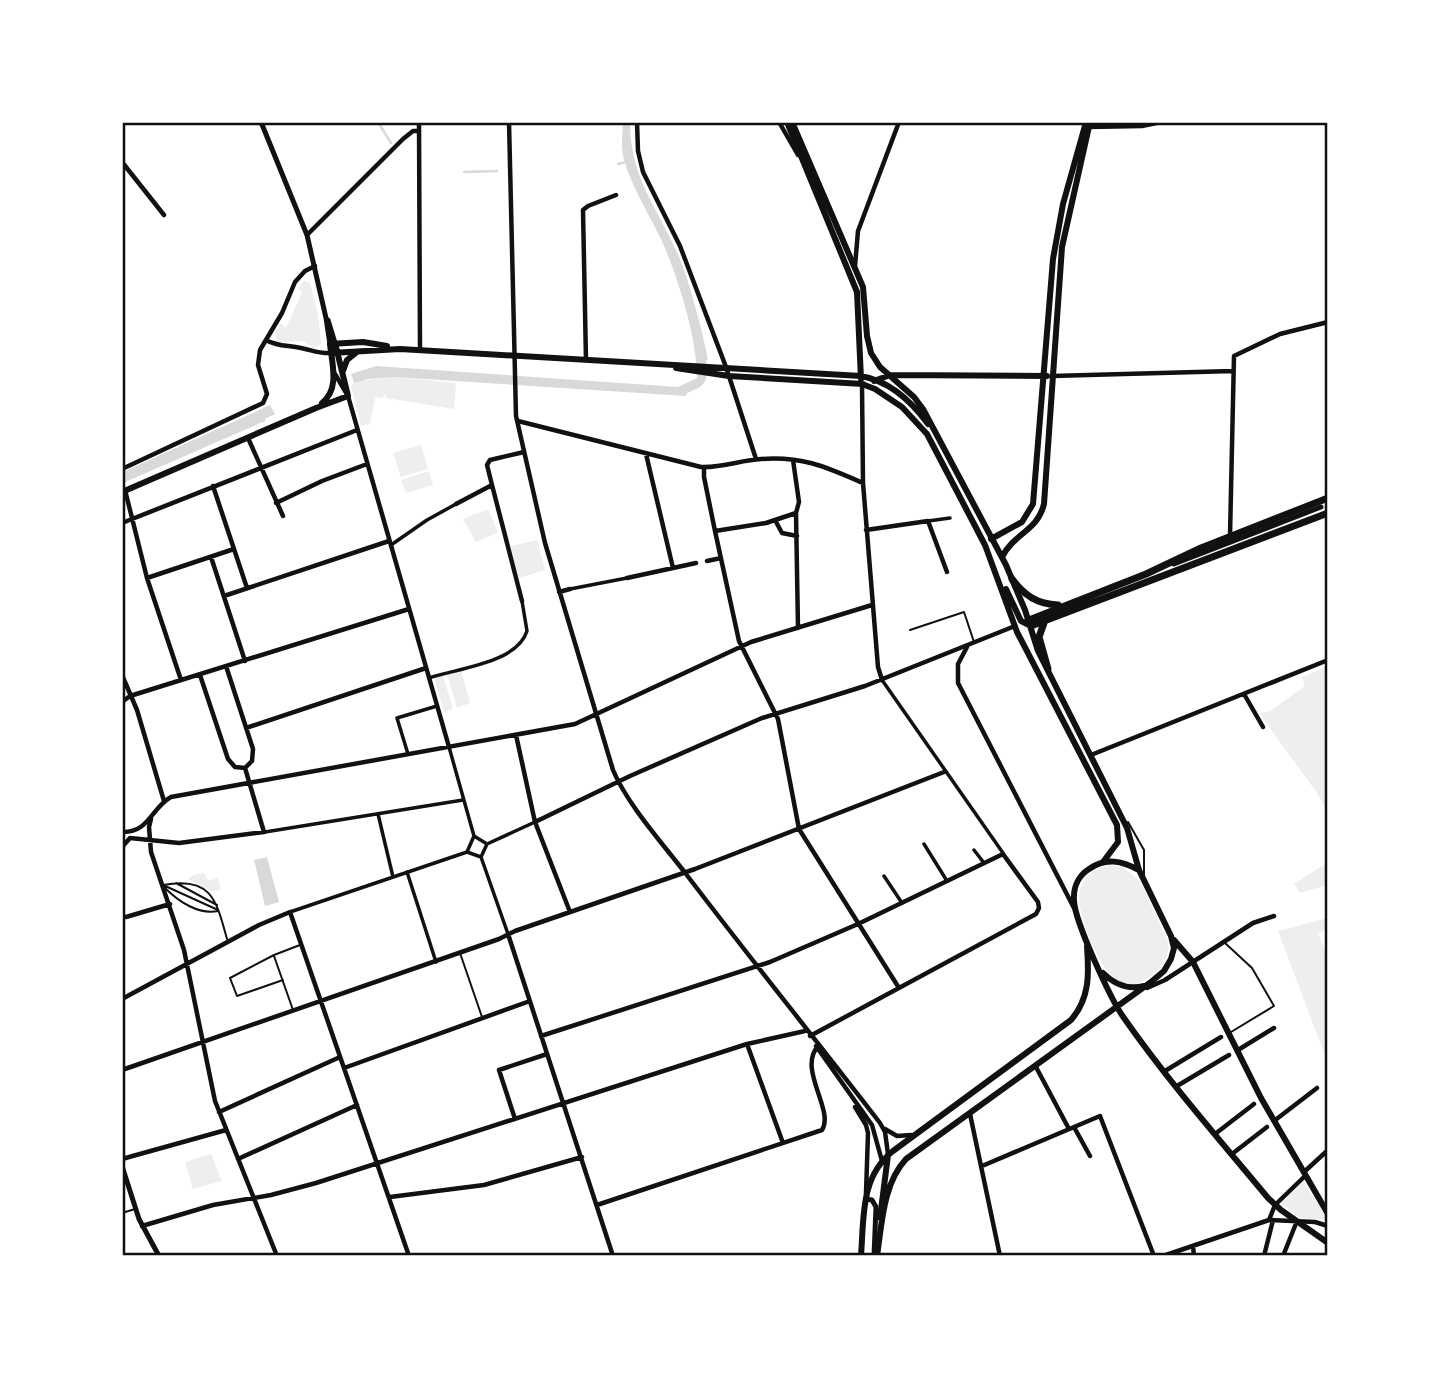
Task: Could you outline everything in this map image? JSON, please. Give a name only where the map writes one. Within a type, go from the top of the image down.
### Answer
[{"type":"main road","points":[[787,122],[857,292],[862,384]]},
{"type":"main road","points":[[793,124],[855,267],[864,295],[869,348],[877,363],[921,406],[992,538],[1012,579],[1036,647],[1091,755],[1120,822],[1118,842],[1103,862]]},
{"type":"main road","points":[[1002,557],[1010,543],[1036,522],[1043,508],[1062,247],[1087,125]]},
{"type":"main road","points":[[985,545],[992,538],[1022,523],[1033,504],[1050,286],[1059,222],[1087,125]]},
{"type":"main road","points":[[124,491],[348,396],[332,344],[363,342],[400,349]]},
{"type":"main road","points":[[334,353],[400,349],[861,376],[876,380],[896,391],[914,407],[942,447]]},
{"type":"main road","points":[[342,376],[347,360],[360,351]]},
{"type":"main road","points":[[316,408],[332,393],[334,353]]},
{"type":"main road","points":[[711,369],[729,376],[862,384],[890,375],[1052,376]]},
{"type":"main road","points":[[862,384],[897,403],[921,424],[985,545],[1015,626],[1131,839],[1139,870],[1171,936],[1174,948],[1164,971],[1151,982],[902,1164],[890,1188],[876,1255]]},
{"type":"main road","points":[[1015,626],[1328,498]]},
{"type":"main road","points":[[1027,623],[1044,623],[1324,510]]},
{"type":"main road","points":[[994,565],[1027,623]]},
{"type":"main road","points":[[1012,579],[1023,592],[1035,600],[1062,606]]},
{"type":"main road","points":[[1044,623],[1039,637],[1048,669]]},
{"type":"main road","points":[[1139,870],[1122,862],[1103,862],[1087,870],[1079,878],[1074,890],[1075,909],[1087,941],[1118,1007],[1215,1135],[1275,1205],[1327,1243]]},
{"type":"main road","points":[[1171,936],[1193,962],[1224,1035],[1237,1051],[1270,1124],[1328,1214]]},
{"type":"main road","points":[[861,1255],[869,1181],[888,1155],[1062,1028],[1077,1013],[1089,978],[1087,941]]},
{"type":"main road","points":[[1100,968],[1110,980],[1123,986],[1136,988],[1151,982]]},
{"type":"main road","points":[[884,1163],[902,1164]]},
{"type":"main road","points":[[880,1238],[884,1163]]},
{"type":"street","points":[[261,122],[307,235],[332,344]]},
{"type":"street","points":[[419,122],[420,350]]},
{"type":"street","points":[[509,122],[517,421],[559,592],[618,782],[810,1037],[880,1123],[890,1133],[900,1137],[925,1129]]},
{"type":"street","points":[[637,122],[638,151],[643,172],[680,246],[726,367],[756,459]]},
{"type":"street","points":[[779,122],[811,182]]},
{"type":"street","points":[[855,267],[858,230],[899,122]]},
{"type":"street","points":[[1087,125],[1142,126],[1161,122]]},
{"type":"street","points":[[307,235],[406,136],[419,131]]},
{"type":"street","points":[[122,162],[164,215]]},
{"type":"street","points":[[586,360],[583,210],[616,195]]},
{"type":"street","points":[[122,469],[260,405],[267,390],[258,361],[259,354],[295,282],[305,271],[315,266]]},
{"type":"street","points":[[1230,536],[1234,356],[1280,334],[1328,322]]},
{"type":"street","points":[[266,340],[276,346],[299,348],[314,353],[334,353]]},
{"type":"street","points":[[333,368],[348,396],[474,836],[467,852]]},
{"type":"street","points":[[1052,376],[1233,371]]},
{"type":"street","points":[[810,1037],[1031,917],[1039,910],[1038,902],[944,772],[882,680],[878,667],[866,530],[862,384]]},
{"type":"street","points":[[517,421],[704,467],[756,459],[793,460],[814,463],[863,483]]},
{"type":"street","points":[[122,523],[357,430]]},
{"type":"street","points":[[247,437],[283,516]]},
{"type":"street","points":[[429,678],[504,656],[516,649],[527,631],[522,601],[487,465],[488,461],[524,452]]},
{"type":"street","points":[[646,454],[673,568]]},
{"type":"street","points":[[793,460],[799,502],[796,513],[798,628]]},
{"type":"street","points":[[276,503],[322,481],[367,464]]},
{"type":"street","points":[[704,467],[720,558],[741,646],[776,714],[799,830],[899,988]]},
{"type":"street","points":[[224,596],[390,543],[492,485]]},
{"type":"street","points":[[213,486],[247,589]]},
{"type":"street","points":[[124,491],[146,578],[181,681]]},
{"type":"street","points":[[1146,574],[1324,510]]},
{"type":"street","points":[[715,531],[775,520],[796,513]]},
{"type":"street","points":[[866,530],[950,518]]},
{"type":"street","points":[[775,520],[782,533],[797,536]]},
{"type":"street","points":[[928,522],[947,572]]},
{"type":"street","points":[[146,578],[234,549]]},
{"type":"street","points":[[211,557],[245,661]]},
{"type":"street","points":[[707,561],[720,558]]},
{"type":"street","points":[[559,592],[696,564]]},
{"type":"street","points":[[122,834],[137,831],[164,801],[174,796],[575,724],[741,646],[872,605]]},
{"type":"street","points":[[122,702],[130,696],[409,609]]},
{"type":"street","points":[[613,1255],[565,1103],[481,857],[487,844],[762,718],[882,680],[1015,626]]},
{"type":"street","points":[[972,643],[958,664],[958,683],[1057,880],[1075,909]]},
{"type":"street","points":[[1091,755],[1328,660]]},
{"type":"street","points":[[226,666],[253,755],[245,768]]},
{"type":"street","points":[[246,728],[426,668]]},
{"type":"street","points":[[122,675],[137,710],[164,801]]},
{"type":"street","points":[[200,675],[226,756],[235,767],[245,768]]},
{"type":"street","points":[[1244,694],[1263,727]]},
{"type":"street","points":[[408,754],[397,718],[437,706]]},
{"type":"street","points":[[516,735],[536,822],[570,912]]},
{"type":"street","points":[[245,768],[264,832]]},
{"type":"street","points":[[122,1070],[436,962],[685,872],[944,772]]},
{"type":"street","points":[[122,847],[130,838],[179,843],[224,838],[463,800]]},
{"type":"street","points":[[155,813],[149,825],[150,841],[187,964],[219,1112],[276,1255]]},
{"type":"street","points":[[378,814],[393,877]]},
{"type":"street","points":[[122,834],[150,841]]},
{"type":"street","points":[[474,836],[487,844]]},
{"type":"street","points":[[924,844],[947,881]]},
{"type":"street","points":[[974,850],[984,863]]},
{"type":"street","points":[[122,999],[250,930],[290,912],[467,852],[481,857]]},
{"type":"street","points":[[541,1036],[757,967],[858,924],[1003,854]]},
{"type":"street","points":[[407,872],[436,962]]},
{"type":"street","points":[[884,876],[902,903]]},
{"type":"street","points":[[126,917],[170,904]]},
{"type":"street","points":[[290,912],[409,1255]]},
{"type":"street","points":[[1140,990],[1165,980],[1257,921],[1274,916]]},
{"type":"street","points":[[344,1068],[530,1001]]},
{"type":"street","points":[[1237,1051],[1274,1028]]},
{"type":"street","points":[[142,1226],[213,1205],[271,1195],[378,1164],[747,1044],[806,1031]]},
{"type":"street","points":[[1165,1071],[1224,1035]]},
{"type":"street","points":[[747,1044],[783,1143]]},
{"type":"street","points":[[818,1046],[867,1129],[866,1199],[872,1200],[876,1207],[876,1255]]},
{"type":"street","points":[[597,1205],[824,1128],[826,1120],[811,1063],[811,1056],[818,1046]]},
{"type":"street","points":[[515,1119],[499,1070],[547,1054]]},
{"type":"street","points":[[1177,1086],[1229,1055]]},
{"type":"street","points":[[219,1112],[340,1057]]},
{"type":"street","points":[[1036,1067],[1090,1156]]},
{"type":"street","points":[[1231,1154],[1317,1088]]},
{"type":"street","points":[[848,1094],[873,1128],[884,1163]]},
{"type":"street","points":[[1215,1135],[1254,1104]]},
{"type":"street","points":[[237,1159],[357,1105]]},
{"type":"street","points":[[970,1114],[1000,1255]]},
{"type":"street","points":[[982,1166],[1100,1116],[1154,1255]]},
{"type":"street","points":[[880,1123],[888,1155]]},
{"type":"street","points":[[122,1159],[226,1130]]},
{"type":"street","points":[[1264,1255],[1275,1205],[1328,1150]]},
{"type":"street","points":[[390,1197],[484,1185],[582,1157]]},
{"type":"street","points":[[122,1166],[142,1226],[159,1255]]},
{"type":"street","points":[[1163,1255],[1271,1220],[1325,1225]]},
{"type":"street","points":[[1283,1255],[1297,1221]]},
{"type":"street","points":[[1314,1234],[1325,1225]]},
{"type":"street","points":[[1193,1246],[1194,1255]]},
{"type":"lane","points":[[910,630],[964,612],[972,643]]},
{"type":"lane","points":[[1120,822],[1133,828],[1144,848],[1143,879]]},
{"type":"lane","points":[[122,834],[130,838]]},
{"type":"lane","points":[[175,883],[218,905]]},
{"type":"lane","points":[[162,885],[190,883],[209,894],[218,905],[228,942]]},
{"type":"lane","points":[[162,885],[177,898],[203,912],[219,911]]},
{"type":"lane","points":[[162,885],[219,911]]},
{"type":"lane","points":[[1224,942],[1252,968],[1273,1006],[1224,1035]]},
{"type":"lane","points":[[283,980],[237,996],[230,978],[274,955],[302,945]]},
{"type":"lane","points":[[460,953],[482,1018]]},
{"type":"lane","points":[[274,955],[293,1010]]},
{"type":"lane","points":[[122,1213],[136,1209]]},
{"type":"shaded area","points":[[623,123],[630,123],[631,144],[641,180],[674,246],[690,287],[708,359],[705,382],[699,388],[686,396],[394,377],[354,383],[351,374],[376,366],[678,387],[697,378],[691,329],[676,278],[624,160]]},
{"type":"shaded area","points":[[304,281],[310,283],[318,314],[321,344],[313,348],[304,341],[279,342],[275,335],[281,323],[286,328],[302,293],[298,288]]},
{"type":"shaded area","points":[[394,377],[456,383],[454,409],[386,398],[384,394],[383,398],[375,397],[370,424],[361,426],[351,386],[357,381]]},
{"type":"shaded area","points":[[270,405],[275,414],[265,421],[123,483],[123,472]]},
{"type":"shaded area","points":[[421,445],[428,469],[401,477],[393,453]]},
{"type":"shaded area","points":[[429,471],[433,485],[406,493],[401,480]]},
{"type":"shaded area","points":[[488,509],[498,532],[476,542],[463,519]]},
{"type":"shaded area","points":[[537,540],[545,570],[519,578],[511,546]]},
{"type":"shaded area","points":[[1327,666],[1327,820],[1325,807],[1317,793],[1259,713],[1270,711],[1305,686],[1302,677]]},
{"type":"shaded area","points":[[461,670],[470,703],[457,708],[447,674]]},
{"type":"shaded area","points":[[443,675],[453,709],[444,712],[434,678]]},
{"type":"shaded area","points":[[267,857],[279,902],[265,906],[254,860]]},
{"type":"shaded area","points":[[1327,863],[1327,885],[1300,893],[1294,884]]},
{"type":"shaded area","points":[[1111,865],[1124,868],[1140,881],[1168,941],[1167,955],[1161,967],[1138,984],[1120,981],[1105,969],[1092,944],[1080,908],[1081,886],[1087,877],[1096,870]]},
{"type":"shaded area","points":[[203,873],[209,881],[218,878],[221,890],[211,891],[188,879]]},
{"type":"shaded area","points":[[1327,918],[1327,929],[1318,934],[1327,954],[1327,1061],[1278,931]]},
{"type":"shaded area","points":[[211,1154],[222,1181],[193,1189],[185,1162]]},
{"type":"shaded area","points":[[1303,1181],[1326,1217],[1325,1220],[1300,1218],[1283,1205],[1283,1201]]},
{"type":"waterway","points":[[378,122],[391,143]]},
{"type":"waterway","points":[[618,164],[626,162]]},
{"type":"waterway","points":[[464,172],[497,171]]}]
